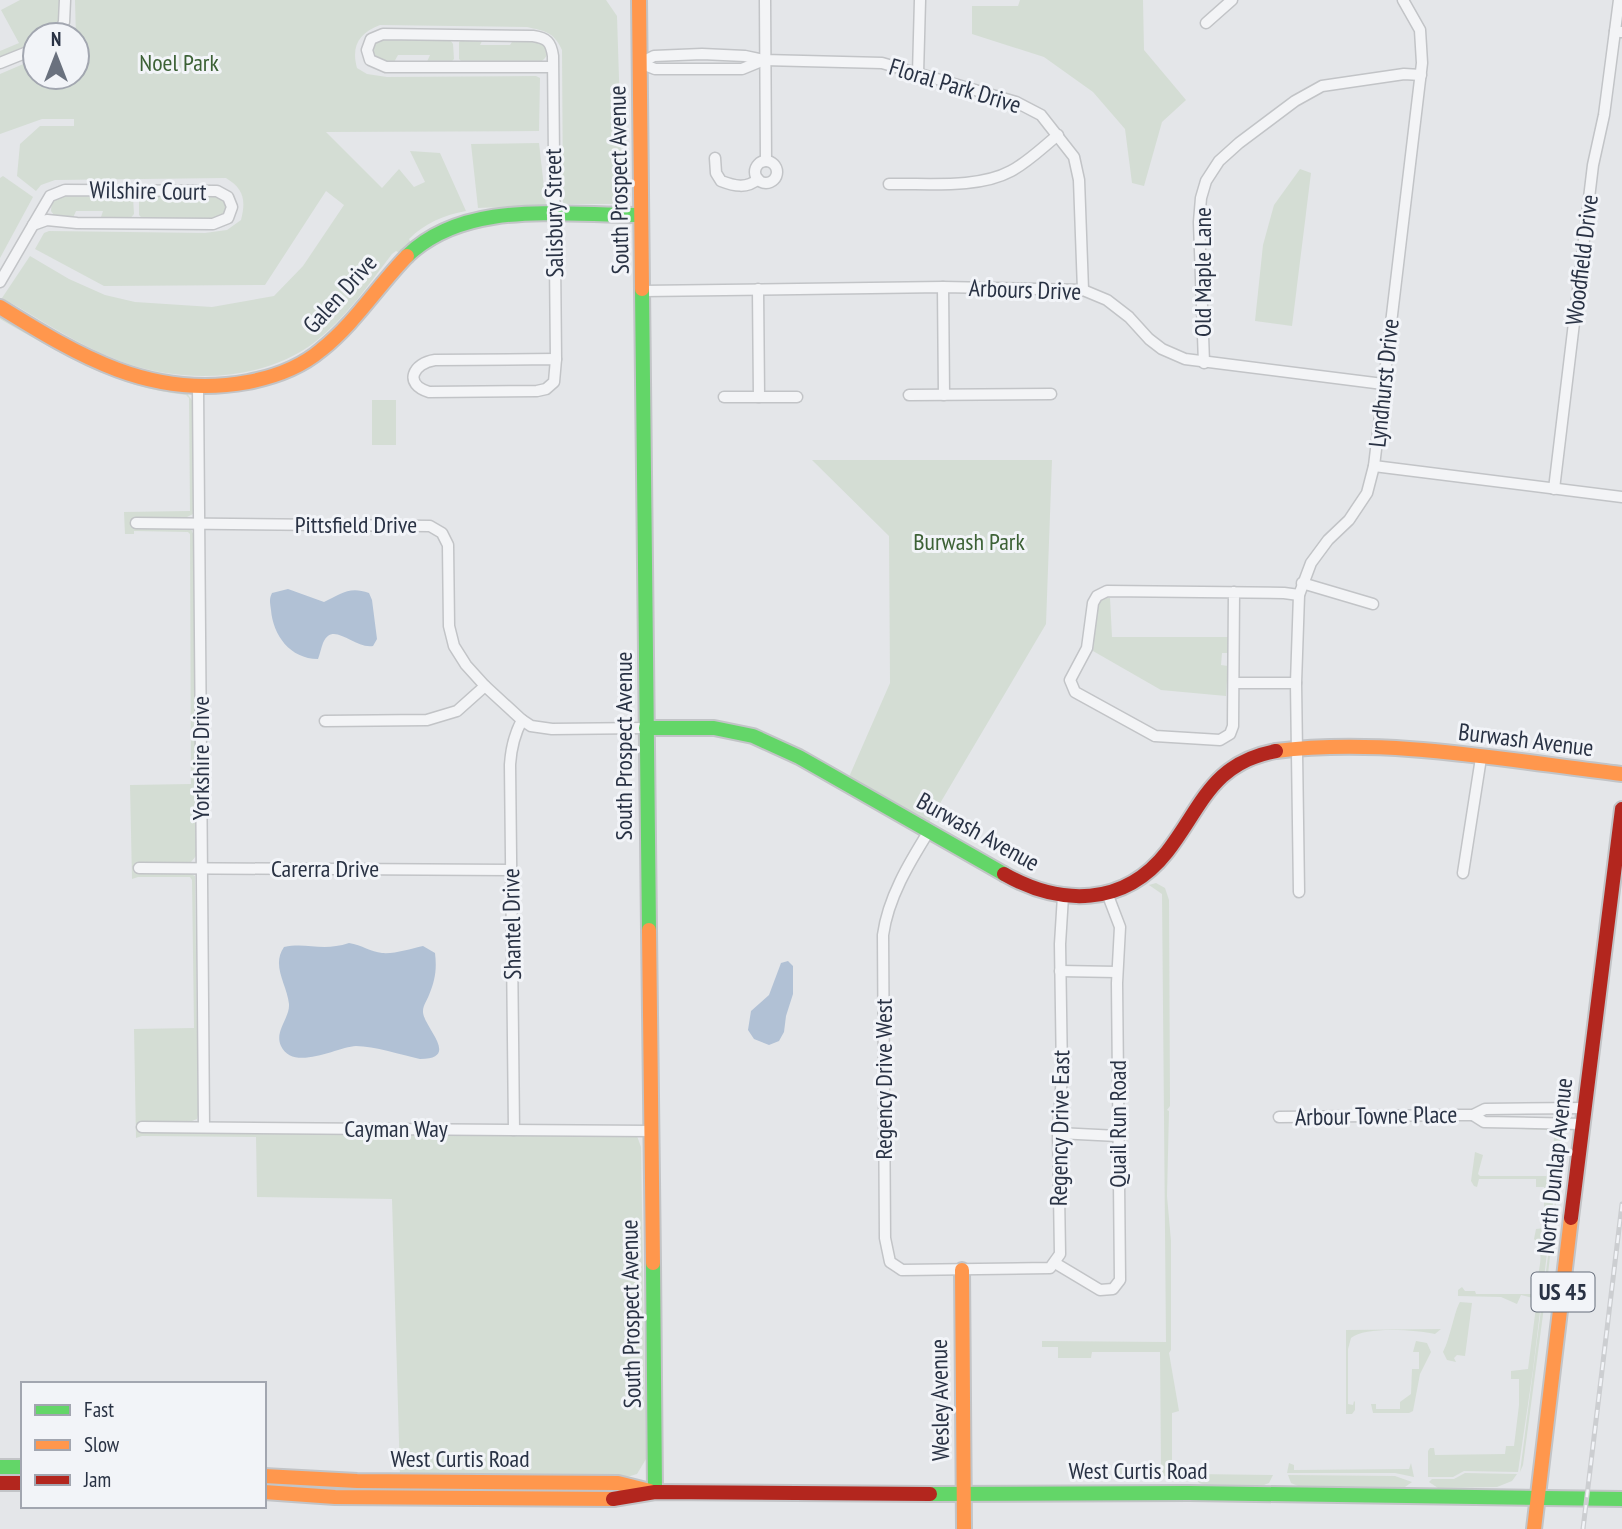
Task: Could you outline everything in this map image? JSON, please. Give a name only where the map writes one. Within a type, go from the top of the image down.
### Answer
[{"type":"main road","name":"South Prospect Avenue","points":[[639,0],[655,1492]]},
{"type":"main road","name":"Galen Drive","points":[[0,307],[107,367],[153,382],[198,388],[252,382],[289,370],[318,353],[344,331],[404,258],[437,233],[467,221],[483,218],[641,215]]},
{"type":"main road","name":"Burwash Avenue","points":[[646,728],[714,728],[752,736],[799,757],[1025,886],[1063,896],[1107,893],[1132,884],[1157,866],[1173,847],[1202,798],[1222,775],[1257,755],[1296,749],[1399,749],[1622,774]]},
{"type":"main road","name":"North Dunlap Avenue","points":[[1534,1529],[1622,809]]},
{"type":"main road","name":"Wesley Avenue","points":[[962,1270],[964,1529]]},
{"type":"main road","points":[[0,1467],[21,1467]]},
{"type":"main road","name":"West Curtis Road","points":[[266,1476],[357,1481],[618,1483],[655,1492]]},
{"type":"main road","points":[[0,1483],[21,1483]]},
{"type":"main road","name":"West Curtis Road","points":[[266,1492],[335,1497],[605,1499],[655,1492],[1202,1493],[1622,1499]]},
{"type":"street","points":[[64,21],[65,0]]},
{"type":"street","points":[[765,0],[766,161]]},
{"type":"street","points":[[918,74],[920,0]]},
{"type":"street","points":[[1206,23],[1232,0]]},
{"type":"street","name":"Lyndhurst Drive","points":[[1299,892],[1296,749],[1298,596],[1320,549],[1349,520],[1362,500],[1374,466],[1421,75],[1420,30],[1403,0]]},
{"type":"street","name":"Woodfield Drive","points":[[1554,489],[1593,165],[1619,32],[1619,0]]},
{"type":"street","points":[[383,34],[533,36],[548,41],[552,47],[553,67],[386,67],[370,60],[367,50],[372,39],[383,34]]},
{"type":"street","points":[[0,63],[21,54]]},
{"type":"street","points":[[702,54],[703,69]]},
{"type":"street","name":"Floral Park Drive","points":[[640,63],[654,56],[702,54],[745,56],[764,60],[883,63],[1016,102],[1041,115],[1074,157],[1077,167],[1083,290]]},
{"type":"street","name":"Floral Park Drive","points":[[640,63],[655,69],[742,69],[764,60]]},
{"type":"street","name":"Salisbury Street","points":[[553,67],[555,359],[554,382],[546,389],[537,391],[429,393],[418,386],[414,378],[420,364],[436,360],[555,359]]},
{"type":"street","name":"Old Maple Lane","points":[[1204,363],[1199,222],[1206,181],[1219,161],[1295,102],[1322,86],[1377,77],[1421,75]]},
{"type":"street","points":[[889,184],[973,182],[996,178],[1022,164],[1058,135]]},
{"type":"street","points":[[715,158],[716,173],[721,181],[735,186],[752,185],[758,179]]},
{"type":"street","points":[[766,161],[776,168],[775,177],[767,183],[758,179],[755,174],[756,168],[766,161]]},
{"type":"street","name":"Wilshire Court","points":[[0,282],[33,225],[50,196],[65,190],[217,191],[228,197],[232,207],[228,218],[213,224],[76,223],[47,220],[33,225]]},
{"type":"street","points":[[943,287],[944,395]]},
{"type":"street","name":"Arbours Drive","points":[[643,291],[943,287],[1083,290],[1107,300],[1162,349],[1185,359],[1383,384]]},
{"type":"street","points":[[758,289],[759,397]]},
{"type":"street","name":"Yorkshire Drive","points":[[198,388],[204,1127]]},
{"type":"street","points":[[909,395],[1051,394]]},
{"type":"street","points":[[724,397],[797,397]]},
{"type":"street","points":[[1374,466],[1622,497]]},
{"type":"street","name":"Pittsfield Drive","points":[[136,523],[426,524],[436,528],[448,545],[449,626],[454,646],[466,665],[485,686],[531,726],[552,729],[646,728]]},
{"type":"street","points":[[1302,583],[1373,604]]},
{"type":"street","points":[[1234,593],[1232,730],[1220,740],[1147,734],[1075,692],[1070,680],[1087,648],[1093,603],[1101,593],[1107,591],[1284,593],[1298,596]]},
{"type":"street","points":[[1234,683],[1296,683]]},
{"type":"street","points":[[325,721],[427,720],[457,710],[485,686]]},
{"type":"street","name":"Shantel Drive","points":[[514,1130],[511,748],[522,720]]},
{"type":"street","points":[[1463,873],[1481,758]]},
{"type":"street","name":"Regency Drive West","points":[[929,831],[894,895],[883,935],[885,1238],[890,1262],[902,1270],[962,1270]]},
{"type":"street","name":"Carerra Drive","points":[[139,867],[511,870]]},
{"type":"street","name":"Quail Run Road","points":[[1055,1263],[1100,1290],[1110,1291],[1120,1280],[1117,972],[1120,927],[1107,893]]},
{"type":"street","name":"Regency Drive East","points":[[1055,1263],[1060,1254],[1058,1133],[1062,1075],[1060,971],[1063,896]]},
{"type":"street","points":[[1060,971],[1117,972]]},
{"type":"street","name":"Arbour Towne Place","points":[[1279,1117],[1473,1115],[1485,1109],[1584,1108]]},
{"type":"street","name":"Arbour Towne Place","points":[[1473,1115],[1484,1122],[1582,1124]]},
{"type":"street","name":"Cayman Way","points":[[142,1127],[650,1131]]},
{"type":"street","points":[[1058,1133],[1118,1136]]},
{"type":"street","points":[[962,1270],[1050,1268],[1055,1263]]},
{"type":"green space","points":[[20,0],[59,0],[59,20],[21,21],[21,48],[0,57],[0,51],[19,43],[1,10]]},
{"type":"green space","name":"Noel Park","points":[[75,0],[606,0],[617,16],[623,204],[563,204],[562,50],[552,36],[527,27],[380,25],[358,41],[355,53],[357,68],[367,74],[387,77],[536,76],[540,78],[539,131],[326,132],[382,188],[399,169],[414,187],[425,182],[410,151],[440,153],[466,211],[435,220],[415,233],[409,239],[411,243],[400,253],[396,251],[392,254],[337,322],[294,356],[270,366],[220,376],[169,374],[120,361],[75,340],[2,298],[30,256],[69,279],[105,295],[135,302],[212,307],[274,296],[303,266],[344,205],[326,191],[265,285],[104,286],[35,249],[44,233],[49,231],[205,233],[227,230],[241,220],[243,213],[240,191],[226,178],[55,180],[41,185],[36,191],[17,176],[20,144],[40,126],[74,126],[74,119],[42,119],[0,134],[0,74],[21,65],[21,91],[91,91],[91,21],[76,21]]},
{"type":"green space","points":[[1020,0],[1143,0],[1144,50],[1186,100],[1162,122],[1144,186],[1132,183],[1125,129],[1093,92],[1044,57],[972,34],[972,6],[1018,6]]},
{"type":"green space","points":[[380,37],[448,37],[453,44],[454,59],[449,64],[426,64],[430,55],[398,55],[393,64],[379,61],[371,54],[372,44]]},
{"type":"green space","points":[[464,37],[484,37],[480,45],[510,45],[515,37],[543,41],[547,53],[539,63],[464,64],[459,59],[459,42]]},
{"type":"green space","points":[[539,143],[546,205],[478,208],[471,144]]},
{"type":"green space","points":[[1300,169],[1311,173],[1292,326],[1255,321],[1263,245],[1274,205]]},
{"type":"green space","points":[[3,176],[33,197],[0,258],[0,178]]},
{"type":"green space","points":[[127,192],[133,197],[134,214],[129,220],[100,220],[103,211],[76,211],[72,220],[56,218],[51,211],[52,198],[60,193]]},
{"type":"green space","points":[[145,192],[173,192],[169,201],[200,201],[204,192],[223,198],[227,208],[222,217],[212,220],[144,220],[139,215],[139,198]]},
{"type":"green space","points":[[0,315],[63,352],[136,384],[187,393],[193,402],[193,514],[187,517],[134,517],[135,527],[186,528],[191,529],[194,536],[196,856],[191,862],[138,862],[138,873],[189,873],[195,876],[198,1115],[197,1119],[192,1121],[141,1122],[141,1132],[637,1136],[641,1147],[646,1459],[637,1474],[627,1477],[400,1476],[392,1199],[257,1197],[256,1137],[136,1138],[134,1029],[194,1028],[192,880],[190,877],[132,879],[130,785],[191,784],[190,534],[134,531],[134,534],[125,534],[124,512],[190,511],[189,398],[186,395],[136,385],[89,367],[0,319]]},
{"type":"green space","points":[[372,400],[396,400],[396,445],[372,445]]},
{"type":"green space","name":"Burwash Park","points":[[812,460],[1052,460],[1046,624],[929,822],[849,777],[890,683],[889,536]]},
{"type":"green space","points":[[1101,598],[1110,598],[1112,637],[1228,637],[1228,653],[1222,653],[1221,665],[1228,666],[1226,696],[1161,690],[1093,651],[1096,604]]},
{"type":"green space","points":[[1156,883],[1165,888],[1169,900],[1169,1353],[1179,1411],[1172,1413],[1172,1465],[1180,1466],[1181,1470],[1177,1470],[1175,1476],[1112,1476],[1112,1469],[1122,1466],[1161,1467],[1160,1352],[1092,1352],[1091,1358],[1058,1358],[1058,1347],[1042,1347],[1042,1341],[1166,1342],[1162,894],[1149,885]]},
{"type":"green space","points":[[1518,1127],[1548,1127],[1561,1136],[1518,1472],[1464,1471],[1453,1477],[1428,1477],[1430,1448],[1434,1448],[1435,1455],[1505,1454],[1506,1446],[1514,1446],[1519,1379],[1511,1379],[1511,1371],[1528,1369],[1537,1299],[1521,1295],[1517,1304],[1501,1297],[1458,1296],[1458,1290],[1462,1287],[1465,1291],[1475,1291],[1476,1294],[1535,1294],[1540,1252],[1534,1239],[1536,1229],[1544,1228],[1544,1187],[1536,1187],[1536,1179],[1479,1179],[1477,1187],[1471,1181],[1475,1152],[1483,1155],[1478,1174],[1480,1176],[1546,1176],[1553,1170],[1554,1135],[1547,1134],[1546,1130]]},
{"type":"green space","points":[[1563,1140],[1546,1292],[1520,1472]]},
{"type":"green space","points":[[1460,1302],[1472,1303],[1465,1356],[1457,1355],[1454,1358],[1456,1362],[1447,1360],[1443,1352]]},
{"type":"green space","points":[[1441,1329],[1435,1334],[1379,1330],[1351,1338],[1348,1349],[1348,1404],[1353,1405],[1354,1401],[1355,1410],[1352,1414],[1346,1414],[1346,1330]]},
{"type":"green space","points":[[1416,1341],[1427,1343],[1431,1352],[1420,1374],[1413,1411],[1373,1413],[1371,1404],[1376,1404],[1376,1409],[1400,1409],[1400,1402],[1411,1394],[1412,1369],[1419,1369],[1419,1352],[1413,1352]]},
{"type":"green space","points":[[1289,1463],[1294,1465],[1294,1470],[1409,1469],[1411,1463],[1414,1477],[1395,1473],[1287,1473]]},
{"type":"green space","points":[[1465,1473],[1517,1474],[1512,1481],[1497,1487],[1438,1488],[1429,1482],[1432,1479],[1454,1479]]},
{"type":"green space","points":[[1194,1474],[1273,1475],[1269,1483],[1264,1485],[1205,1485],[1199,1483]]},
{"type":"green space","points":[[1288,1475],[1395,1476],[1412,1482],[1405,1487],[1298,1486],[1291,1483]]},
{"type":"water","points":[[288,589],[324,602],[350,591],[369,593],[377,639],[373,646],[358,644],[332,634],[323,643],[318,659],[299,655],[291,650],[275,628],[270,603],[272,593]]},
{"type":"water","points":[[349,943],[382,953],[423,946],[435,953],[434,980],[423,1011],[437,1041],[438,1054],[432,1058],[420,1059],[356,1046],[305,1058],[287,1054],[279,1040],[289,1009],[279,968],[280,954],[284,947],[331,947]]},
{"type":"water","points":[[788,961],[793,966],[793,994],[784,1032],[779,1041],[769,1045],[754,1039],[748,1030],[751,1011],[769,995],[781,963]]},
{"type":"railway","points":[[1583,1529],[1622,1204]]},
{"type":"traffic: fast","points":[[407,256],[431,238],[458,225],[487,218],[549,213],[641,215]]},
{"type":"traffic: fast","points":[[642,289],[649,930]]},
{"type":"traffic: fast","points":[[646,728],[714,728],[753,736],[799,757],[1004,874]]},
{"type":"traffic: fast","points":[[653,1263],[655,1492]]},
{"type":"traffic: fast","points":[[0,1467],[21,1467]]},
{"type":"traffic: fast","points":[[930,1494],[1189,1493],[1622,1499]]},
{"type":"traffic: slow","points":[[639,0],[642,289]]},
{"type":"traffic: slow","points":[[0,307],[58,342],[117,370],[179,385],[213,386],[248,382],[287,370],[321,350],[345,328],[407,256]]},
{"type":"traffic: slow","points":[[1276,751],[1318,747],[1405,749],[1493,757],[1622,774]]},
{"type":"traffic: slow","points":[[649,930],[653,1263]]},
{"type":"traffic: slow","points":[[1534,1529],[1571,1218]]},
{"type":"traffic: slow","points":[[962,1270],[964,1529]]},
{"type":"traffic: slow","points":[[266,1476],[357,1481],[618,1483],[650,1491]]},
{"type":"traffic: slow","points":[[266,1492],[335,1497],[613,1499]]},
{"type":"traffic: jam","points":[[1004,874],[1047,892],[1069,896],[1111,892],[1131,883],[1150,870],[1167,852],[1222,776],[1254,757],[1276,751]]},
{"type":"traffic: jam","points":[[1571,1218],[1622,809]]},
{"type":"traffic: jam","points":[[0,1483],[21,1483]]},
{"type":"traffic: jam","points":[[613,1499],[655,1492],[930,1494]]}]
